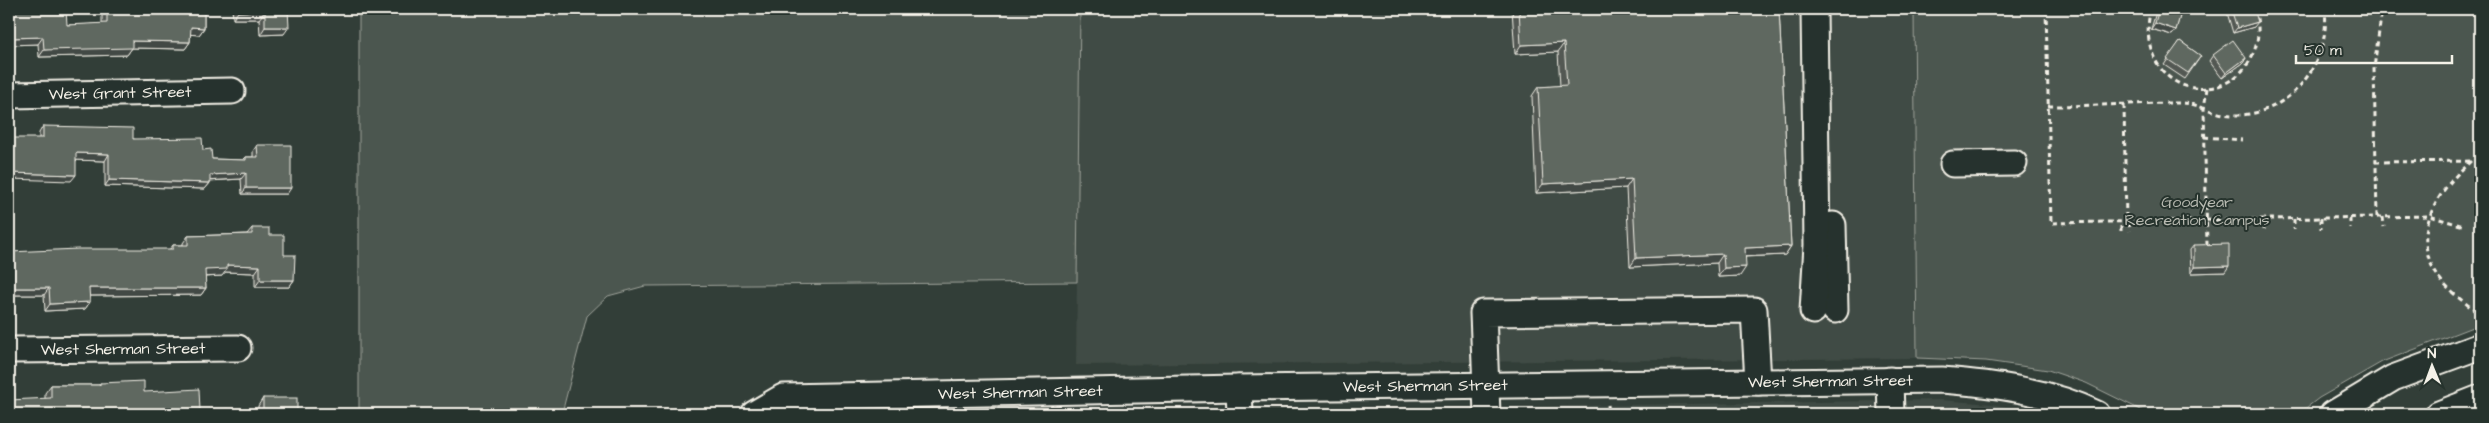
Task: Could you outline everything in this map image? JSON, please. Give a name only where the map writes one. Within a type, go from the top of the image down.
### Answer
[{"type":"street","points":[[1814,9],[1816,246],[1824,310],[1830,9]]},
{"type":"street","name":"West Grant Street","points":[[9,95],[232,91]]},
{"type":"street","points":[[1953,164],[2014,163]]},
{"type":"street","points":[[1487,414],[1484,313],[1754,310],[1758,382]]},
{"type":"street","points":[[2332,414],[2394,378],[2480,346]]},
{"type":"street","name":"West Sherman Street","points":[[9,350],[238,348]]},
{"type":"street","points":[[1890,380],[1891,414]]},
{"type":"street","name":"West Sherman Street","points":[[754,414],[783,397],[1486,384],[1942,380],[1992,384],[2049,398],[2097,414]]},
{"type":"street","points":[[1239,388],[1240,414]]},
{"type":"street","points":[[2439,414],[2480,398]]},
{"type":"path","points":[[2046,9],[2051,223],[2429,216],[2464,226]]},
{"type":"path","points":[[2151,9],[2148,41],[2157,65],[2173,79],[2183,84],[2207,88],[2225,83],[2250,61],[2258,38],[2258,22],[2254,9]]},
{"type":"path","points":[[2048,106],[2183,103],[2234,116],[2266,108],[2291,94],[2309,76],[2322,52],[2326,28],[2325,9]]},
{"type":"path","points":[[2377,217],[2374,68],[2382,9]]},
{"type":"path","points":[[2207,88],[2204,109],[2207,245]]},
{"type":"path","points":[[2124,104],[2128,222],[2130,231]]},
{"type":"path","points":[[2204,136],[2242,140]]},
{"type":"path","points":[[2471,161],[2446,186],[2429,216],[2427,245],[2435,271],[2443,283],[2475,311]]},
{"type":"path","points":[[2375,162],[2480,161]]},
{"type":"path","points":[[2383,217],[2384,227]]},
{"type":"path","points":[[2321,218],[2321,229]]},
{"type":"path","points":[[2350,218],[2350,228]]},
{"type":"path","points":[[2294,219],[2294,229]]},
{"type":"path","points":[[2264,220],[2264,230]]},
{"type":"path","points":[[2120,232],[2121,222]]},
{"type":"shaded area","points":[[1080,9],[1914,9],[1917,358],[1076,365]]},
{"type":"shaded area","points":[[1940,400],[1992,404],[2038,414],[1054,414]]},
{"type":"green space","points":[[359,9],[1080,9],[1077,282],[645,286],[608,296],[587,316],[563,409],[359,414]]},
{"type":"green space","name":"Goodyear Recreation Campus","points":[[1914,9],[2480,9],[2480,324],[2382,362],[2319,398],[2298,414],[2149,414],[2086,383],[2048,370],[1986,361],[1917,358]]},
{"type":"building","points":[[9,9],[66,9],[67,25],[107,23],[107,9],[204,9],[204,28],[191,27],[190,42],[132,41],[132,48],[44,50],[43,37],[9,38]]},
{"type":"building","points":[[238,9],[288,9],[289,27],[265,27],[265,11],[238,12]]},
{"type":"building","points":[[1519,9],[1779,9],[1791,246],[1745,248],[1746,267],[1724,268],[1723,254],[1636,258],[1632,179],[1543,184],[1538,87],[1567,85],[1564,43],[1521,45]]},
{"type":"building","points":[[2159,9],[2182,9],[2176,30],[2155,23]]},
{"type":"building","points":[[2231,9],[2254,9],[2258,22],[2237,28]]},
{"type":"building","points":[[2233,40],[2246,58],[2226,73],[2213,55]]},
{"type":"building","points":[[2180,41],[2201,56],[2188,73],[2167,59]]},
{"type":"building","points":[[43,126],[133,128],[133,139],[202,138],[203,150],[211,149],[212,159],[246,160],[246,157],[258,157],[257,145],[291,145],[291,188],[246,188],[246,173],[210,175],[210,183],[109,180],[109,154],[76,153],[76,175],[9,173],[9,138],[43,138]]},
{"type":"building","points":[[252,228],[269,228],[269,235],[284,235],[284,255],[295,255],[294,280],[260,280],[260,266],[227,265],[227,269],[205,270],[206,288],[89,288],[90,302],[50,304],[49,288],[9,288],[9,252],[78,249],[173,249],[173,245],[188,245],[188,236],[252,234]]},
{"type":"building","points":[[2229,244],[2229,266],[2194,267],[2194,245]]},
{"type":"building","points":[[144,381],[144,392],[199,389],[200,411],[229,409],[229,414],[9,414],[9,400],[51,398],[51,385],[100,385],[100,383]]},
{"type":"building","points":[[263,398],[297,398],[297,414],[263,414]]}]
